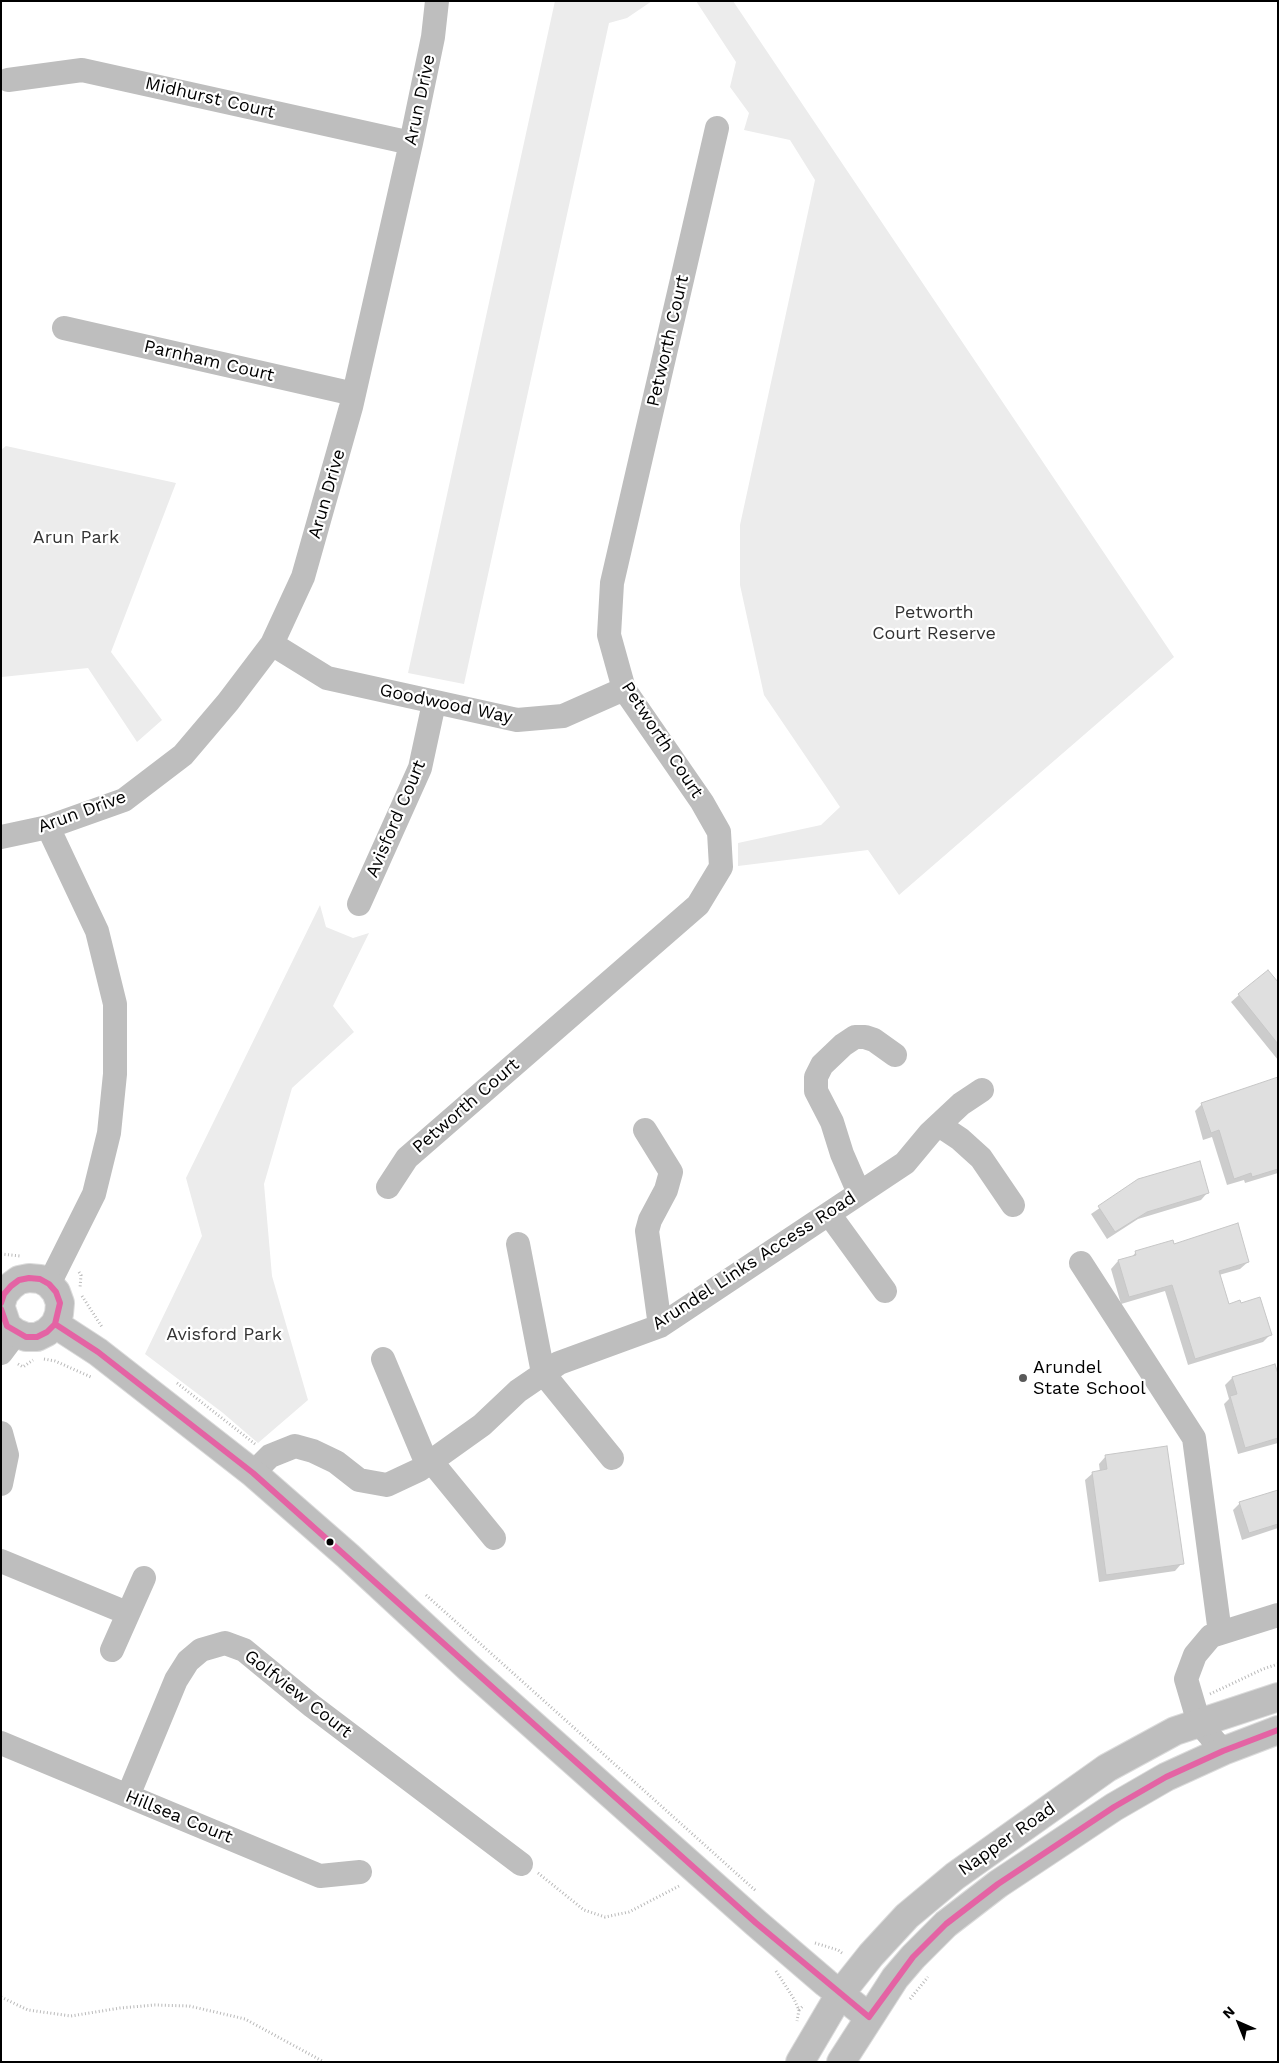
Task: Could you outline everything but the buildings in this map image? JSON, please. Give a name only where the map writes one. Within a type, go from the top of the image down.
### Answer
[{"type":"main road","points":[[30,1278],[40,1279],[49,1284],[56,1292],[60,1303],[60,1314],[55,1324],[47,1332],[8,1343],[2,1300],[10,1286],[30,1278]]},
{"type":"main road","points":[[55,1324],[261,1465],[701,1874],[869,2017]]},
{"type":"main road","name":"Napper Road","points":[[800,2062],[840,1994],[871,1955],[907,1916],[955,1876],[1107,1768],[1175,1731],[1278,1697]]},
{"type":"main road","name":"Napper Road","points":[[841,2062],[869,2017],[913,1957],[946,1924],[998,1884],[1114,1807],[1166,1777],[1224,1751],[1278,1730]]},
{"type":"street","name":"Arun Drive","points":[[1,837],[48,827],[124,800],[183,755],[228,702],[272,644],[304,577],[354,394],[411,143],[433,37],[437,1]]},
{"type":"street","name":"Midhurst Court","points":[[8,80],[82,70],[411,143]]},
{"type":"street","name":"Petworth Court","points":[[388,1187],[407,1158],[698,904],[721,867],[719,832],[702,802],[624,689],[609,635],[612,583],[717,128]]},
{"type":"street","name":"Parnham Court","points":[[64,328],[354,394]]},
{"type":"street","name":"Goodwood Way","points":[[272,644],[327,678],[518,720],[563,716],[624,689]]},
{"type":"street","name":"Avisford Court","points":[[359,904],[420,768],[434,703]]},
{"type":"street","points":[[48,827],[97,931],[115,1004],[115,1074],[109,1133],[94,1194],[49,1284]]},
{"type":"street","points":[[859,1193],[842,1154],[832,1122],[816,1091],[816,1077],[822,1065],[843,1045],[855,1037],[865,1037],[874,1040],[895,1054]]},
{"type":"street","name":"Arundel Links Access Road","points":[[261,1465],[295,1446],[313,1451],[336,1462],[359,1480],[387,1485],[429,1463],[482,1425],[518,1391],[558,1362],[660,1326],[829,1214],[905,1163],[938,1125],[961,1104],[982,1090]]},
{"type":"street","points":[[938,1125],[960,1139],[981,1158],[1013,1205]]},
{"type":"street","points":[[645,1130],[671,1172],[666,1190],[650,1220],[647,1231],[660,1326]]},
{"type":"street","points":[[829,1214],[885,1291]]},
{"type":"street","points":[[518,1244],[543,1373],[612,1458]]},
{"type":"street","points":[[1081,1263],[1194,1438],[1220,1633]]},
{"type":"street","points":[[383,1359],[429,1463],[494,1538]]},
{"type":"street","points":[[1,1433],[7,1455],[1,1484]]},
{"type":"street","points":[[1,1561],[127,1612]]},
{"type":"street","points":[[112,1650],[127,1612],[144,1578]]},
{"type":"street","points":[[1224,1751],[1199,1723],[1186,1679],[1195,1655],[1211,1636],[1278,1615]]},
{"type":"street","name":"Golfview Court","points":[[128,1796],[176,1680],[188,1661],[201,1650],[226,1643],[245,1652],[312,1706],[521,1864]]},
{"type":"street","name":"Hillsea Court","points":[[1,1743],[320,1876],[360,1872]]},
{"type":"path","points":[[79,1272],[82,1275],[79,1285],[82,1295],[93,1316],[108,1334]]},
{"type":"path","points":[[176,1382],[261,1465]]},
{"type":"path","points":[[422,1591],[759,1893]]},
{"type":"path","points":[[521,1864],[545,1878],[584,1910],[605,1917],[629,1912],[701,1874]]},
{"type":"path","points":[[810,1939],[820,1946],[838,1950],[842,1953]]},
{"type":"path","points":[[1,1997],[28,2010],[71,2016],[154,2005],[189,2006],[246,2019],[324,2062]]},
{"type":"path","points":[[799,2010],[804,2005]]},
{"type":"green space","points":[[555,1],[652,1],[627,18],[609,23],[464,684],[408,673]]},
{"type":"green space","name":"Petworth Court Reserve","points":[[696,1],[733,1],[1174,657],[899,895],[868,850],[738,866],[738,843],[821,825],[840,807],[764,695],[740,585],[740,525],[815,180],[790,140],[744,130],[749,113],[730,87],[736,62]]},
{"type":"green space","name":"Arun Park","points":[[6,446],[176,483],[111,652],[162,720],[137,742],[88,668],[2,677],[1,450]]},
{"type":"green space","name":"Avisford Park","points":[[320,905],[326,927],[353,938],[369,933],[333,1006],[354,1032],[292,1088],[264,1184],[272,1276],[308,1400],[258,1443],[223,1413],[145,1354],[202,1236],[186,1178]]},
{"type":"transit line","points":[[1,1303],[4,1294],[11,1286],[19,1280],[29,1278],[40,1279],[49,1284],[56,1292],[60,1303],[55,1324],[47,1332],[37,1337],[26,1337],[7,1326],[1,1309]]},
{"type":"transit line","points":[[55,1324],[98,1352],[253,1473],[756,1923],[869,2017],[913,1957],[946,1924],[998,1884],[1114,1807],[1166,1777],[1223,1751],[1278,1730]]},
{"type":"place","name":"Arundel State School","points":[[1023,1378]]}]
